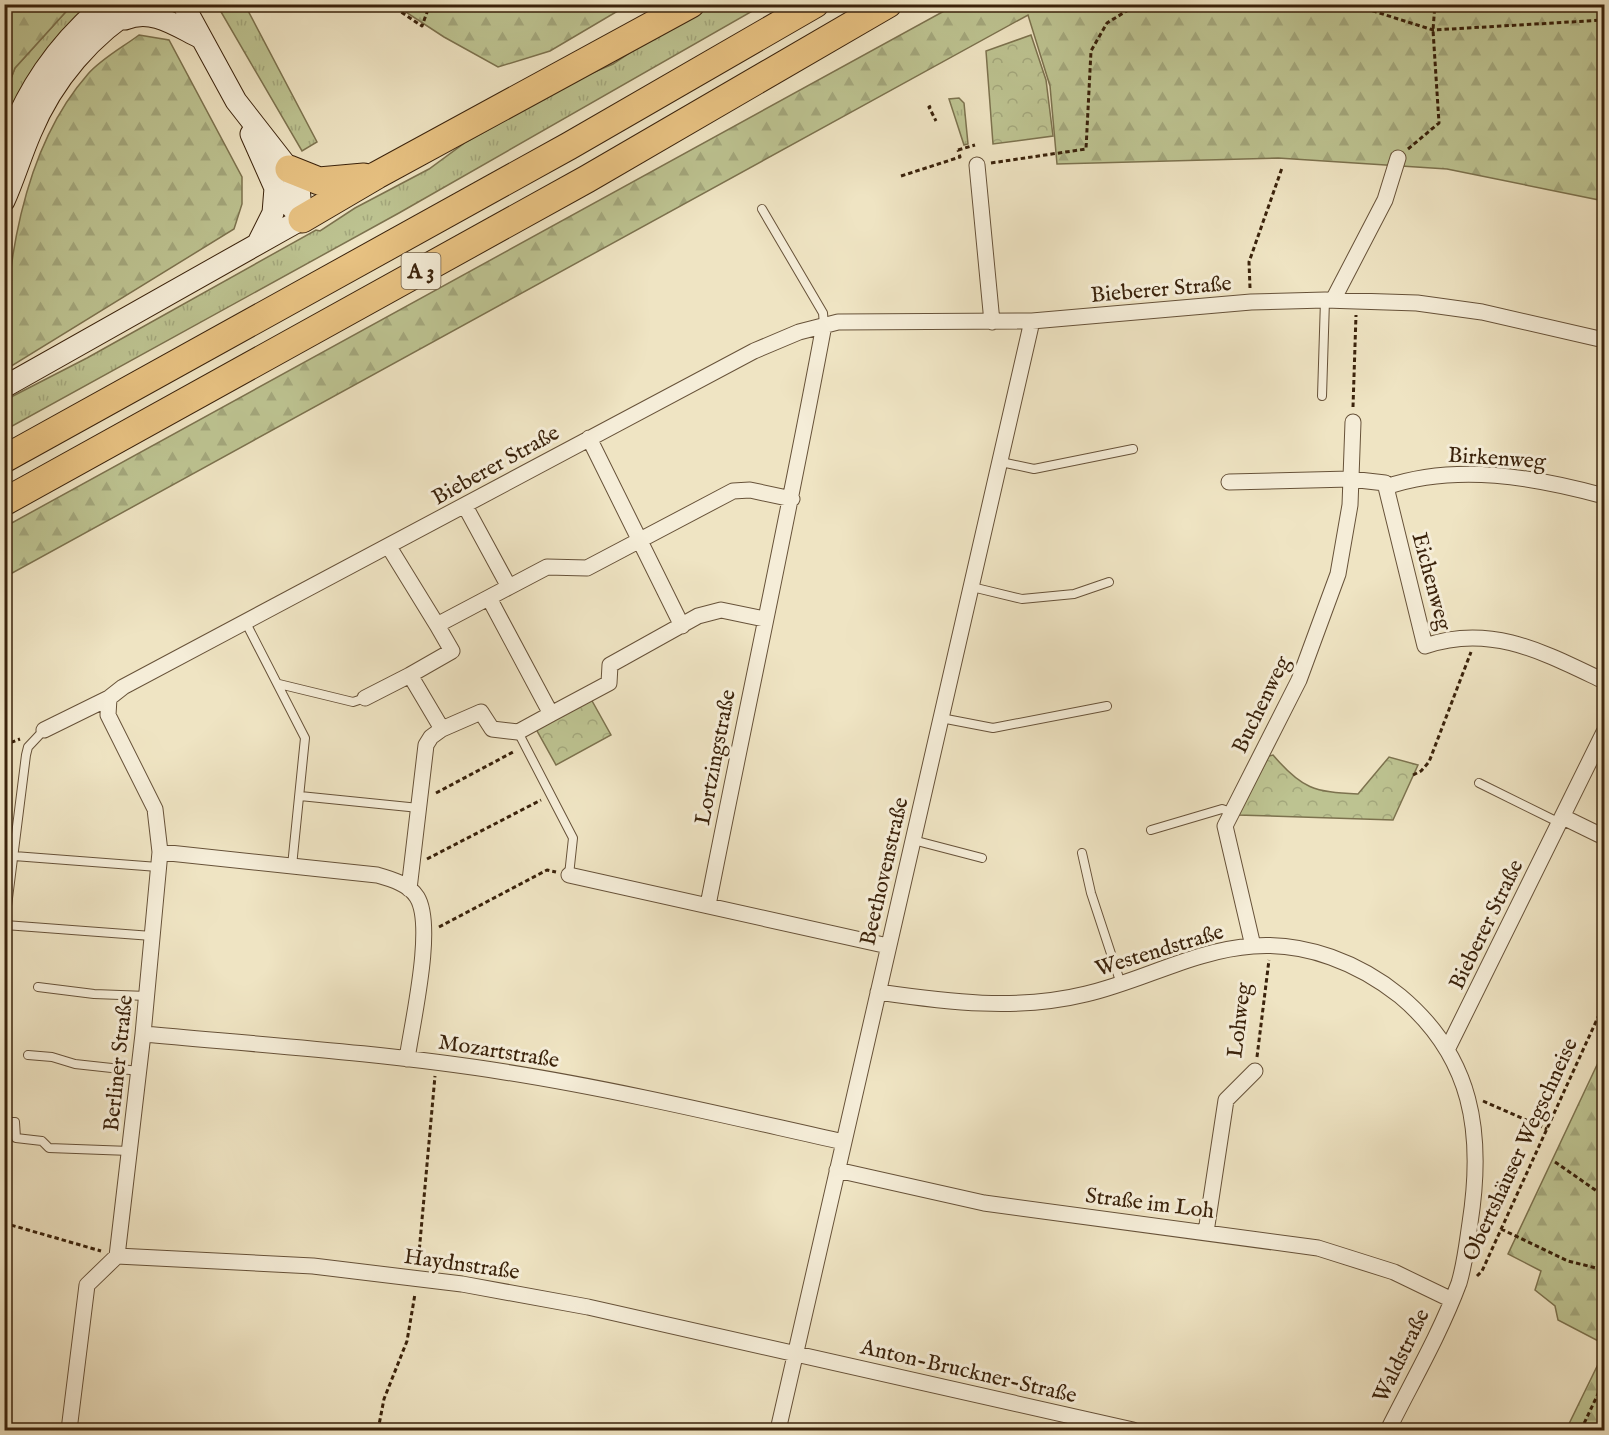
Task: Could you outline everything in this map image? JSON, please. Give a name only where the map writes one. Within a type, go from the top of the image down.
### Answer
[{"type":"highway","points":[[302,219],[377,175],[690,4]]},
{"type":"highway","name":"A 3","points":[[4,459],[570,146],[815,4]]},
{"type":"highway","name":"A 3","points":[[4,502],[587,179],[888,4]]},
{"type":"highway","points":[[282,179],[345,181],[377,175]]},
{"type":"main road","points":[[4,150],[36,80],[68,38],[109,14],[141,4]]},
{"type":"main road","points":[[4,387],[302,219],[299,188],[282,179],[199,38],[183,4]]},
{"type":"main road","points":[[109,14],[157,16],[199,38]]},
{"type":"main road","points":[[4,201],[32,129],[55,86],[109,14]]},
{"type":"main road","points":[[260,241],[273,213],[282,179]]},
{"type":"street","points":[[1329,300],[1384,200],[1398,158]]},
{"type":"street","points":[[977,165],[992,284],[992,322]]},
{"type":"street","name":"Bieberer Straße","points":[[44,730],[109,698],[123,687],[762,347],[824,325],[860,321],[1032,321],[1251,302],[1329,300],[1417,303],[1482,312],[1605,340]]},
{"type":"street","name":"Beethovenstraße","points":[[778,1431],[1032,321]]},
{"type":"street","name":"Lortzingstraße","points":[[708,905],[764,619],[792,499],[824,325]]},
{"type":"street","name":"Buchenweg","points":[[1253,946],[1226,832],[1231,812],[1293,693],[1328,603],[1346,532],[1353,422]]},
{"type":"street","points":[[589,438],[682,626]]},
{"type":"street","name":"Birkenweg","points":[[1386,487],[1423,477],[1497,475],[1552,483],[1605,496]]},
{"type":"street","points":[[1229,482],[1350,479],[1385,483],[1386,487]]},
{"type":"street","name":"Eichenweg","points":[[1386,487],[1425,646],[1444,639],[1477,636],[1531,649],[1605,681]]},
{"type":"street","points":[[437,625],[547,567],[587,568],[642,542],[733,491],[750,490],[792,499]]},
{"type":"street","points":[[465,506],[509,587]]},
{"type":"street","points":[[365,698],[452,651],[389,547]]},
{"type":"street","points":[[489,598],[551,714]]},
{"type":"street","points":[[409,889],[426,746],[431,737],[442,729],[481,712],[492,729],[521,739],[551,714],[609,683],[610,665],[698,616],[721,610],[764,619]]},
{"type":"street","points":[[410,675],[442,729]]},
{"type":"street","name":"Berliner Straße","points":[[109,698],[108,716],[154,808],[159,859],[143,1034],[117,1256]]},
{"type":"street","name":"Bieberer Straße","points":[[1447,1050],[1605,732]]},
{"type":"street","points":[[1561,820],[1605,837]]},
{"type":"street","points":[[159,859],[292,866],[377,876],[390,879],[409,889],[418,899],[425,934],[407,1059]]},
{"type":"street","points":[[569,875],[888,946]]},
{"type":"street","name":"Westendstraße","points":[[878,992],[942,1001],[1001,1003],[1068,998],[1121,984],[1198,958],[1253,946],[1316,952],[1368,973],[1410,1005],[1434,1031],[1447,1050],[1466,1094],[1477,1146],[1477,1179],[1464,1262],[1452,1299]]},
{"type":"street","name":"Mozartstraße","points":[[143,1034],[436,1062],[570,1083],[844,1142]]},
{"type":"street","name":"Lohweg","points":[[1206,1232],[1226,1100],[1255,1071]]},
{"type":"street","name":"Straße im Loh","points":[[837,1170],[984,1203],[1318,1248],[1394,1272],[1452,1299]]},
{"type":"street","points":[[69,1431],[87,1285],[117,1256]]},
{"type":"street","name":"Haydnstraße","points":[[117,1256],[313,1266],[417,1278],[549,1298],[795,1353]]},
{"type":"street","name":"Waldstraße","points":[[1388,1431],[1452,1299]]},
{"type":"street","name":"Anton-Bruckner-Straße","points":[[795,1353],[1133,1431]]},
{"type":"lane","points":[[762,209],[823,313],[824,325]]},
{"type":"lane","points":[[1322,396],[1329,300]]},
{"type":"lane","points":[[1001,462],[1034,469],[1133,449]]},
{"type":"lane","points":[[972,587],[1022,599],[1074,594],[1109,582]]},
{"type":"lane","points":[[246,623],[279,684],[304,738],[292,866]]},
{"type":"lane","points":[[279,684],[353,702],[365,698]]},
{"type":"lane","points":[[941,718],[993,728],[1107,706]]},
{"type":"lane","points":[[4,930],[28,747],[44,730]]},
{"type":"lane","points":[[521,739],[573,838],[569,875]]},
{"type":"lane","points":[[1479,783],[1561,820]]},
{"type":"lane","points":[[300,796],[419,805]]},
{"type":"lane","points":[[1151,830],[1222,808],[1231,812]]},
{"type":"lane","points":[[913,840],[982,858]]},
{"type":"lane","points":[[1082,853],[1091,893],[1121,984]]},
{"type":"lane","points":[[14,856],[159,859]]},
{"type":"lane","points":[[5,925],[152,936]]},
{"type":"lane","points":[[38,987],[94,994],[147,996]]},
{"type":"lane","points":[[28,1055],[52,1057],[75,1064],[139,1071]]},
{"type":"lane","points":[[4,1122],[15,1122],[16,1138],[42,1142],[49,1148],[130,1151]]},
{"type":"lane","points":[[4,1427],[28,1431]]},
{"type":"path","points":[[389,4],[422,26],[430,4]]},
{"type":"path","points":[[977,165],[1086,149],[1091,51],[1107,23],[1138,4]]},
{"type":"path","points":[[1351,4],[1433,30],[1605,20]]},
{"type":"path","points":[[1398,158],[1439,123],[1433,30],[1435,4]]},
{"type":"path","points":[[931,106],[929,107],[936,121]]},
{"type":"path","points":[[901,176],[960,157],[957,150],[975,145]]},
{"type":"path","points":[[1251,302],[1249,262],[1282,168]]},
{"type":"path","points":[[1353,422],[1356,308]]},
{"type":"path","points":[[1413,776],[1429,762],[1477,636]]},
{"type":"path","points":[[419,805],[521,739]]},
{"type":"path","points":[[411,867],[550,795]]},
{"type":"path","points":[[425,934],[547,870],[569,875]]},
{"type":"path","name":"Lohweg","points":[[1255,1071],[1270,946]]},
{"type":"path","name":"Obertshäuser Wegschneise","points":[[1474,1278],[1482,1271],[1605,1004]]},
{"type":"path","points":[[378,1431],[384,1399],[407,1341],[417,1278],[436,1062]]},
{"type":"path","points":[[1466,1094],[1547,1128]]},
{"type":"path","points":[[1555,1162],[1605,1196]]},
{"type":"path","points":[[4,1223],[117,1256]]},
{"type":"path","points":[[1501,1229],[1568,1261],[1605,1270]]},
{"type":"path","points":[[1581,1431],[1605,1381]]},
{"type":"green space","points":[[8,5],[72,5],[15,68],[5,94],[4,16]]},
{"type":"green space","points":[[72,5],[89,5],[51,44],[5,122],[5,94],[15,68]]},
{"type":"green space","points":[[217,5],[245,5],[317,142],[302,151]]},
{"type":"green space","points":[[395,5],[628,5],[550,51],[498,67],[444,37]]},
{"type":"green space","points":[[712,5],[763,5],[399,213],[5,430],[5,402],[13,396],[87,358],[316,230],[320,231],[355,208],[429,169],[466,142],[585,76],[613,64],[646,42]]},
{"type":"green space","points":[[955,5],[1604,5],[1604,201],[1447,169],[1278,158],[1057,164],[1050,86],[1028,15],[5,577],[5,543],[8,525]]},
{"type":"green space","points":[[139,35],[169,40],[242,177],[242,204],[234,229],[5,370],[8,294],[13,254],[32,175],[65,105],[88,74]]},
{"type":"green space","points":[[1031,35],[1046,80],[1053,136],[993,144],[986,51]]},
{"type":"green space","points":[[959,98],[964,103],[968,144],[964,145],[949,99]]},
{"type":"green space","points":[[591,699],[611,735],[556,765],[536,729]]},
{"type":"green space","points":[[1273,755],[1301,782],[1319,790],[1343,793],[1358,794],[1389,757],[1418,765],[1393,820],[1238,815],[1269,756]]},
{"type":"green space","points":[[1604,1050],[1604,1344],[1558,1320],[1555,1306],[1535,1290],[1541,1271],[1508,1254]]},
{"type":"green space","points":[[1604,1352],[1604,1430],[1566,1430]]}]
